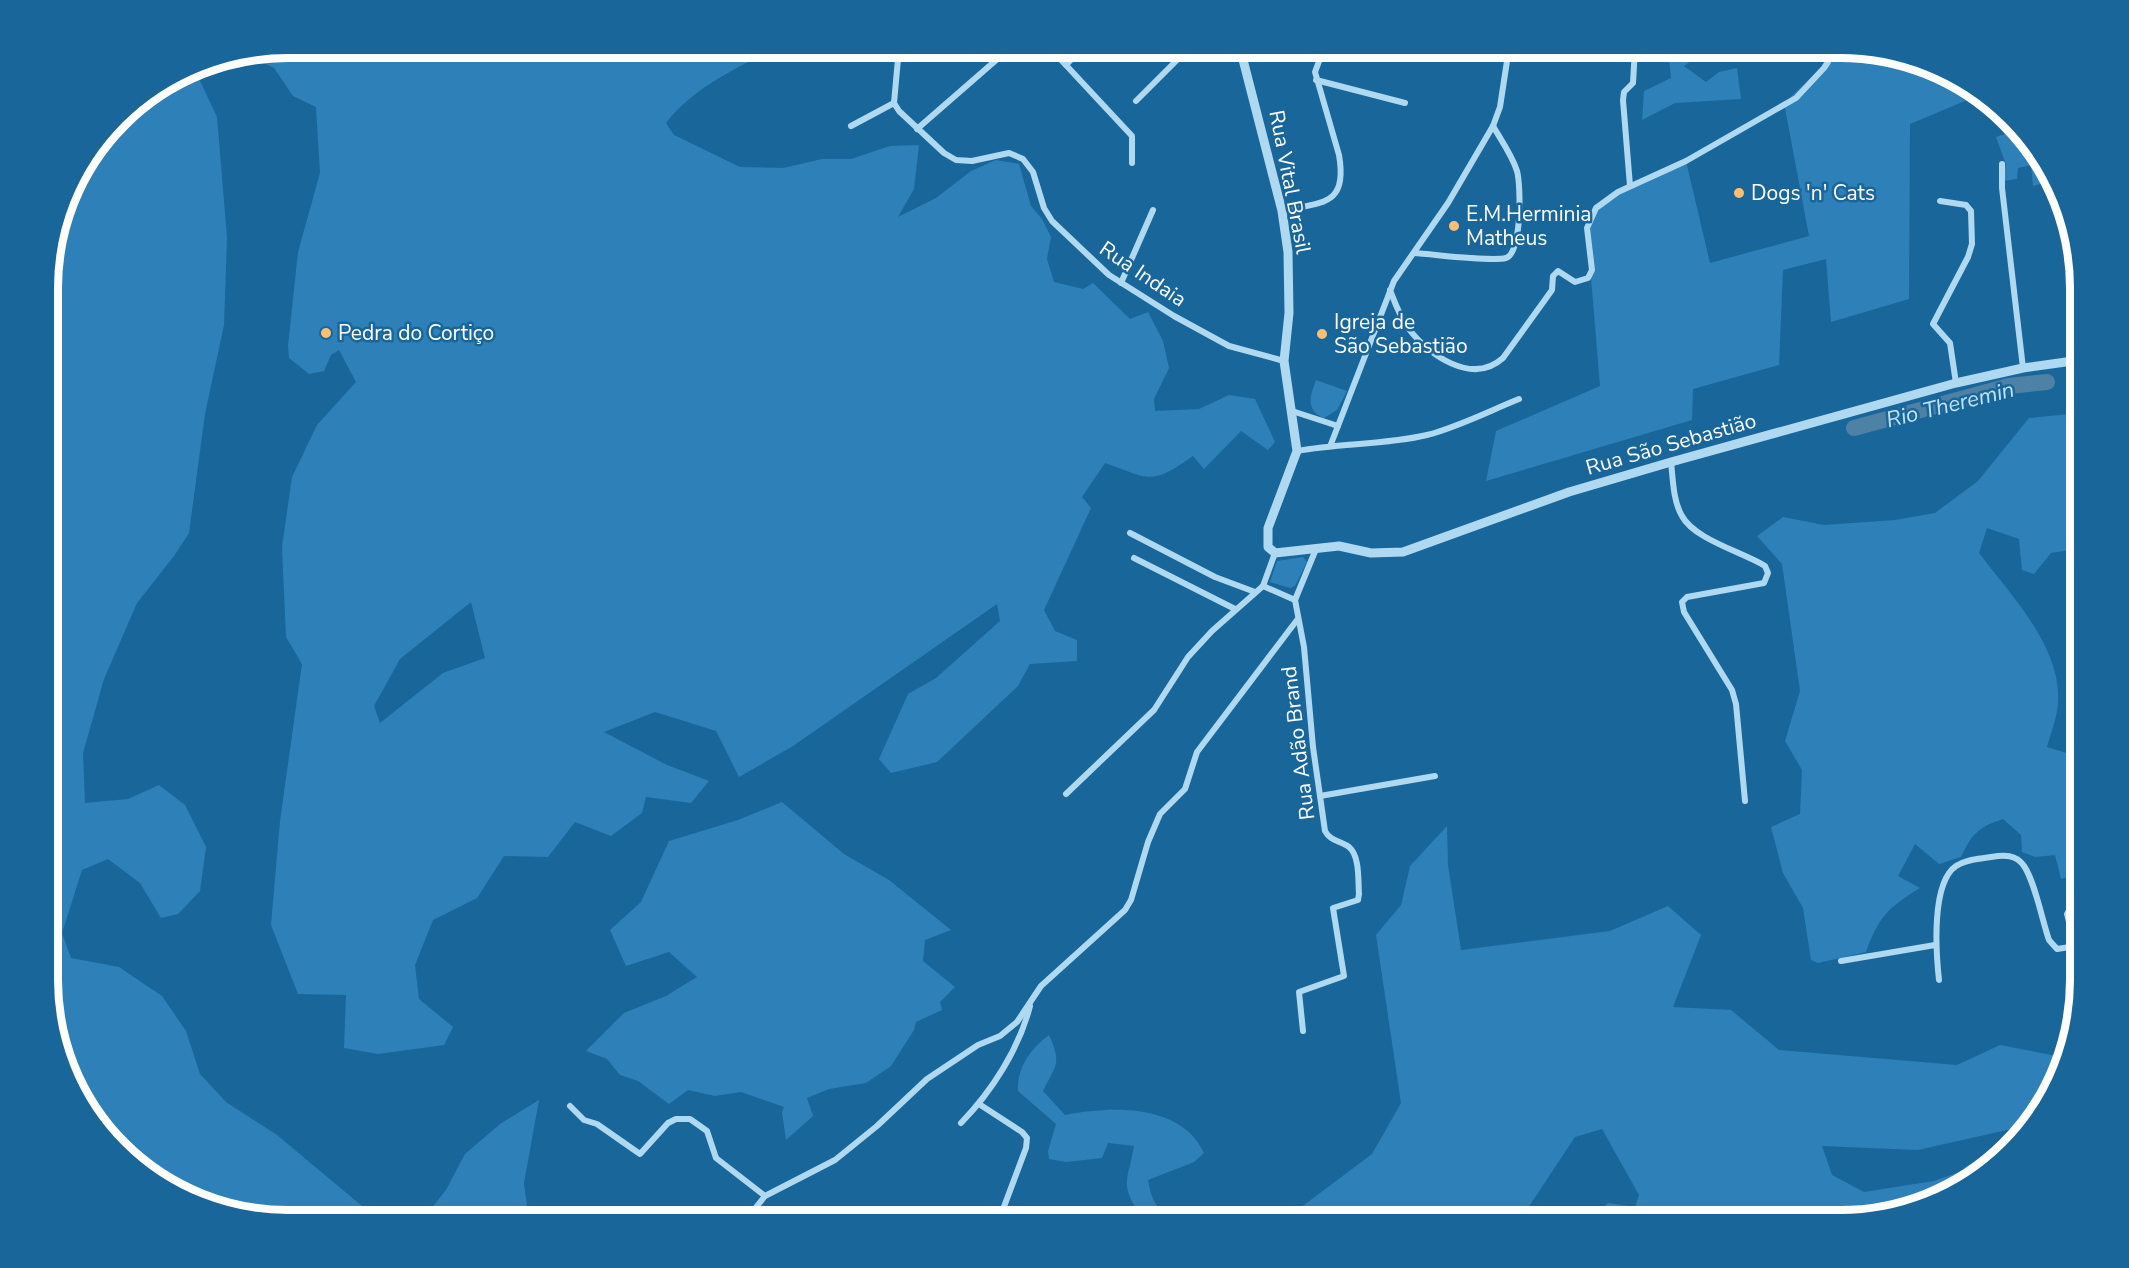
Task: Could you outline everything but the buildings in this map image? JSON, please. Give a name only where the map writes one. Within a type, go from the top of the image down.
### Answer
[{"type":"street","points":[[851,126],[894,103],[897,58]]},
{"type":"street","points":[[917,129],[999,58]]},
{"type":"street","points":[[1060,58],[1132,136],[1132,163]]},
{"type":"street","points":[[1066,64],[1072,58]]},
{"type":"street","points":[[1136,101],[1185,58]]},
{"type":"street","name":"Rua Vital Brasil","points":[[1243,58],[1282,211],[1289,273],[1289,313],[1284,361],[1297,451]]},
{"type":"street","points":[[1282,211],[1329,200],[1338,191],[1342,169],[1316,80],[1316,63],[1319,58]]},
{"type":"street","points":[[1331,444],[1390,290],[1448,203],[1493,126],[1500,108],[1508,58]]},
{"type":"street","points":[[1630,186],[1623,100],[1624,92],[1633,83],[1634,58]]},
{"type":"street","points":[[1390,290],[1406,326],[1418,340],[1442,359],[1457,366],[1474,369],[1494,366],[1552,290],[1553,276],[1558,271],[1575,282],[1588,278],[1592,270],[1587,228],[1590,218],[1607,199],[1686,161],[1796,98],[1824,68],[1828,62],[1827,58]]},
{"type":"street","points":[[1316,80],[1405,103]]},
{"type":"street","name":"Rua Indaia","points":[[894,103],[917,129],[944,153],[962,161],[1009,153],[1023,159],[1033,172],[1044,208],[1052,221],[1079,249],[1121,283],[1229,346],[1284,361]]},
{"type":"street","points":[[1414,253],[1507,258],[1512,253],[1519,232],[1518,174],[1493,126]]},
{"type":"street","points":[[2002,164],[2023,368]]},
{"type":"street","points":[[1940,201],[1966,206],[1971,211],[1973,219],[1968,257],[1933,324],[1950,343],[1956,383]]},
{"type":"street","points":[[1121,283],[1153,210]]},
{"type":"street","name":"Rua São Sebastião","points":[[1275,553],[1339,546],[1371,553],[1403,552],[1569,492],[1671,462],[1956,383],[2023,368],[2070,361]]},
{"type":"street","points":[[1066,794],[1154,710],[1188,657],[1235,609],[1263,586],[1275,553],[1268,547],[1268,528],[1297,451],[1331,444],[1403,439],[1430,434],[1519,399]]},
{"type":"street","points":[[1292,411],[1338,426]]},
{"type":"street","points":[[1671,462],[1676,502],[1682,518],[1701,535],[1765,566],[1768,573],[1764,583],[1687,597],[1682,602],[1684,612],[1732,690],[1738,725],[1745,801]]},
{"type":"street","points":[[1130,533],[1215,577],[1255,592]]},
{"type":"street","points":[[1263,586],[1295,600],[1316,549]]},
{"type":"street","points":[[1134,558],[1235,609]]},
{"type":"street","name":"Rua Adão Brand","points":[[1295,600],[1304,647],[1320,796],[1328,836],[1348,846],[1354,853],[1359,894],[1358,900],[1354,903],[1333,908],[1344,976],[1299,992],[1303,1031]]},
{"type":"street","points":[[754,1210],[765,1196],[835,1160],[878,1126],[927,1079],[978,1045],[1000,1036],[1017,1022],[1041,986],[1125,910],[1131,900],[1148,842],[1160,814],[1185,789],[1197,752],[1297,620]]},
{"type":"street","points":[[1320,796],[1435,776]]},
{"type":"street","points":[[1939,980],[1935,945],[1938,912],[1949,872],[1962,862],[2005,855],[2020,862],[2027,873],[2049,940],[2056,949],[2070,947]]},
{"type":"street","points":[[2070,909],[2067,914],[2070,926]]},
{"type":"street","points":[[1841,961],[1935,945]]},
{"type":"street","points":[[961,1123],[979,1104],[1011,1052],[1027,1017],[1031,1000]]},
{"type":"street","points":[[979,1104],[1022,1132],[1027,1138],[1026,1148],[1003,1210]]},
{"type":"street","points":[[570,1106],[584,1120],[597,1124],[638,1154],[668,1123],[676,1119],[690,1119],[707,1131],[716,1158],[765,1196]]},
{"type":"shaded area","points":[[289,58],[756,58],[716,80],[677,110],[666,123],[674,135],[740,167],[783,168],[822,159],[851,159],[890,146],[919,145],[914,189],[898,217],[936,198],[971,171],[996,160],[1019,164],[1031,206],[1042,219],[1051,237],[1047,259],[1054,282],[1083,289],[1093,283],[1130,319],[1148,312],[1163,341],[1169,368],[1154,399],[1155,411],[1199,409],[1229,395],[1255,399],[1275,442],[1268,450],[1241,431],[1204,469],[1193,456],[1168,472],[1150,477],[1105,463],[1082,497],[1091,508],[1044,610],[1055,631],[1077,640],[1077,661],[1030,664],[1018,686],[937,762],[891,773],[879,759],[908,694],[936,678],[1000,621],[997,604],[793,746],[739,777],[716,731],[655,712],[604,732],[667,765],[709,781],[691,803],[646,797],[642,813],[611,836],[575,822],[548,857],[504,856],[477,898],[433,920],[415,965],[419,999],[453,1027],[444,1045],[378,1054],[344,1048],[346,995],[298,994],[271,925],[280,821],[302,664],[286,637],[282,547],[292,477],[317,425],[356,382],[339,350],[331,355],[324,371],[309,374],[289,358],[288,346],[298,252],[320,173],[316,107],[293,96],[274,68],[258,60]],"holes":[[[471,602],[485,658],[443,673],[380,723],[374,706],[400,659]]]},
{"type":"shaded area","points":[[1669,58],[1695,58],[1684,66],[1706,82],[1719,72],[1737,68],[1741,99],[1675,103],[1642,120],[1644,91],[1671,78]]},
{"type":"shaded area","points":[[1851,59],[1900,66],[1942,82],[1970,99],[1910,124],[1909,299],[1831,322],[1826,259],[1783,270],[1779,365],[1693,389],[1692,420],[1486,481],[1496,431],[1600,386],[1588,242],[1590,218],[1607,199],[1686,161],[1710,263],[1809,236],[1784,103],[1828,62]]},
{"type":"shaded area","points":[[198,77],[217,117],[227,238],[224,325],[205,414],[189,533],[137,603],[104,679],[83,753],[85,803],[128,799],[159,785],[185,805],[206,847],[200,891],[178,914],[161,918],[140,883],[108,859],[82,870],[62,933],[71,958],[119,967],[162,996],[186,1031],[200,1074],[226,1102],[277,1135],[362,1206],[371,1210],[259,1208],[229,1202],[201,1192],[161,1171],[126,1142],[97,1107],[76,1067],[66,1039],[60,1009],[58,979],[58,289],[60,259],[66,229],[76,201],[89,174],[106,149],[126,126],[149,106],[174,89]]},
{"type":"shaded area","points":[[2009,133],[2032,161],[2045,183],[2033,186],[2031,165],[2018,168],[2017,179],[2003,181],[2002,170],[2006,165],[1996,137]]},
{"type":"shaded area","points":[[2059,219],[2065,238],[2063,238]]},
{"type":"shaded area","points":[[1316,380],[1347,391],[1337,410],[1324,418],[1318,415],[1312,407],[1311,397]]},
{"type":"shaded area","points":[[2070,414],[2070,550],[2051,553],[2034,574],[2022,570],[2019,539],[1987,528],[1979,553],[2034,626],[2054,668],[2058,689],[2057,711],[2047,747],[2070,754],[2070,876],[2061,879],[2055,855],[2035,857],[2022,852],[2021,835],[2003,819],[1977,832],[1961,857],[1939,864],[1915,844],[1898,876],[1920,888],[1900,901],[1880,921],[1866,952],[1818,963],[1811,960],[1803,908],[1783,873],[1771,827],[1800,814],[1802,770],[1785,741],[1800,691],[1782,564],[1757,536],[1783,517],[1824,525],[1895,520],[1935,513],[1978,481],[2029,418]]},
{"type":"shaded area","points":[[1303,557],[1307,562],[1295,586],[1290,588],[1270,582],[1277,561]]},
{"type":"shaded area","points":[[2070,605],[2070,659],[2066,650]]},
{"type":"shaded area","points":[[782,802],[844,854],[889,880],[951,930],[925,940],[923,961],[955,987],[940,1002],[942,1010],[916,1022],[914,1030],[891,1066],[866,1083],[829,1089],[807,1098],[813,1116],[786,1140],[782,1112],[784,1107],[741,1092],[715,1096],[688,1090],[669,1104],[638,1081],[620,1075],[607,1059],[586,1051],[624,1013],[666,996],[697,977],[669,952],[626,966],[610,930],[641,902],[669,841],[738,820]]},
{"type":"shaded area","points":[[1447,826],[1448,865],[1461,950],[1610,931],[1668,906],[1701,935],[1673,1007],[1731,1010],[1779,1050],[1957,1065],[2000,1045],[2057,1056],[2040,1094],[2015,1128],[1918,1150],[1822,1146],[1832,1175],[1864,1192],[1934,1181],[1970,1169],[1942,1186],[1900,1202],[1870,1208],[1840,1210],[1601,1210],[1608,1203],[1635,1207],[1639,1195],[1602,1129],[1575,1137],[1527,1210],[1373,1210],[1373,1208],[1367,1210],[1297,1210],[1372,1154],[1401,1103],[1376,935],[1401,905],[1410,866]]},
{"type":"shaded area","points":[[1049,1035],[1055,1052],[1056,1064],[1043,1091],[1065,1115],[1102,1110],[1143,1112],[1179,1125],[1193,1137],[1204,1153],[1194,1162],[1148,1180],[1157,1205],[1163,1210],[1137,1210],[1130,1198],[1127,1177],[1134,1146],[1108,1143],[1102,1158],[1066,1162],[1049,1159],[1048,1151],[1056,1124],[1018,1091],[1022,1067],[1036,1046]]},
{"type":"shaded area","points":[[539,1100],[524,1183],[528,1210],[430,1210],[446,1190],[465,1154],[500,1124]]},
{"type":"waterway","name":"Rio Theremin","points":[[1854,428],[2009,386],[2047,382]]},
{"type":"place","name":"Dogs 'n' Cats","points":[[1739,193]]},
{"type":"place","name":"E.M.Herminia Matheus","points":[[1454,226]]},
{"type":"place","name":"Pedra do Cortiço","points":[[326,333]]},
{"type":"place","name":"Igreja de São Sebastião","points":[[1322,334]]}]
